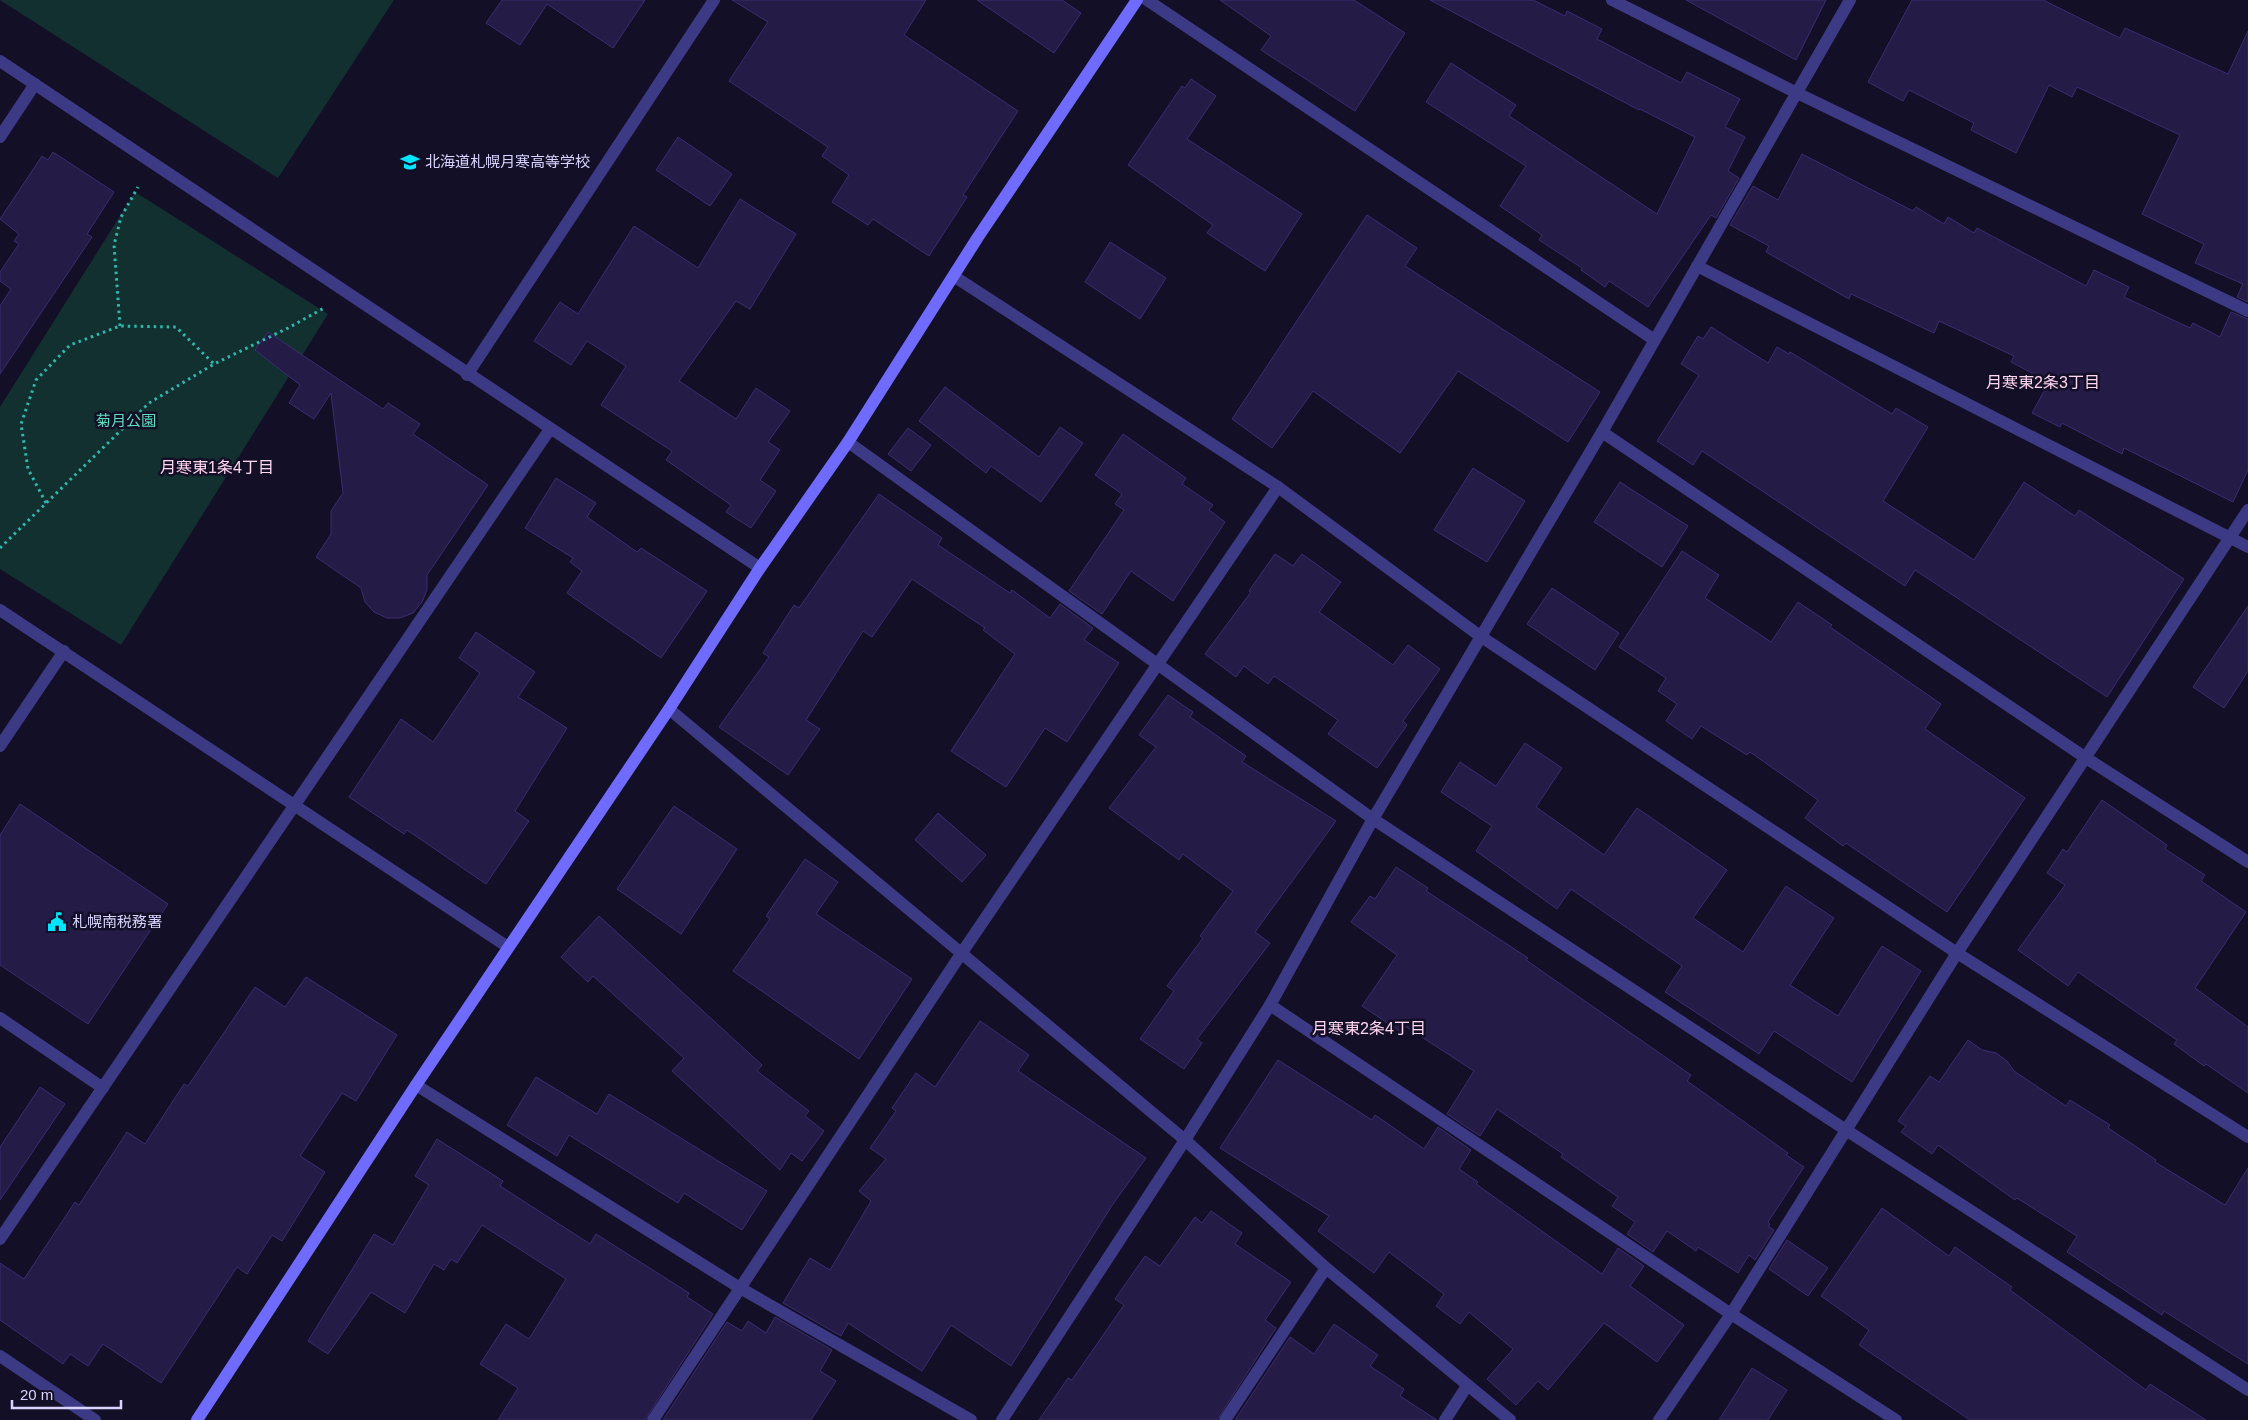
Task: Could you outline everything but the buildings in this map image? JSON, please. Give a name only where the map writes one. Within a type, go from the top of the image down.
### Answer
[{"type":"street","points":[[467,375],[714,0]]},
{"type":"street","points":[[197,1420],[347,1194],[416,1085],[670,709],[760,568],[848,442],[955,277],[978,237],[1137,0]]},
{"type":"street","points":[[1147,0],[1653,339]]},
{"type":"street","points":[[1612,0],[1797,93],[2248,311]]},
{"type":"street","points":[[1002,1420],[1185,1140],[1270,1005],[1373,819],[1602,432],[1653,339],[1698,266],[1850,0]]},
{"type":"street","points":[[0,61],[467,375],[760,568]]},
{"type":"street","points":[[0,137],[35,84]]},
{"type":"street","points":[[1698,266],[2248,547]]},
{"type":"street","points":[[955,277],[1278,487],[1480,636],[1958,953],[2248,1137]]},
{"type":"street","points":[[0,1239],[550,429]]},
{"type":"street","points":[[1602,432],[2086,758],[2248,862]]},
{"type":"street","points":[[848,442],[1373,819],[1846,1130],[2248,1390]]},
{"type":"street","points":[[653,1420],[961,954],[1278,487]]},
{"type":"street","points":[[1659,1420],[1731,1314],[1958,953],[2248,510]]},
{"type":"street","points":[[0,610],[64,650],[296,804],[508,948]]},
{"type":"street","points":[[0,746],[64,650]]},
{"type":"street","points":[[670,709],[1185,1140],[1326,1268],[1510,1420]]},
{"type":"street","points":[[1270,1005],[1731,1314],[1896,1420]]},
{"type":"street","points":[[0,1018],[103,1088]]},
{"type":"street","points":[[416,1085],[740,1288],[971,1420]]},
{"type":"street","points":[[1225,1420],[1326,1268]]},
{"type":"street","points":[[0,1356],[94,1420]]},
{"type":"street","points":[[1444,1420],[1467,1386]]},
{"type":"path","points":[[120,326],[114,245],[121,217],[138,187]]},
{"type":"path","points":[[0,548],[149,403],[214,364],[324,308]]},
{"type":"path","points":[[46,503],[28,469],[22,424],[36,380],[70,345],[120,326],[176,327],[214,364]]},
{"type":"green space","points":[[0,0],[394,0],[278,178]]},
{"type":"green space","name":"菊月公園","points":[[135,192],[328,314],[121,645],[0,569],[0,407]]},
{"type":"place","name":"北海道札幌月寒高等学校","points":[[410,162]]},
{"type":"place","name":"札幌南税務署","points":[[57,922]]},
{"type":"district","name":"月寒東2条3丁目","points":[[2043,382]]},
{"type":"district","name":"月寒東1条4丁目","points":[[217,467]]},
{"type":"district","name":"月寒東2条4丁目","points":[[1369,1028]]}]
